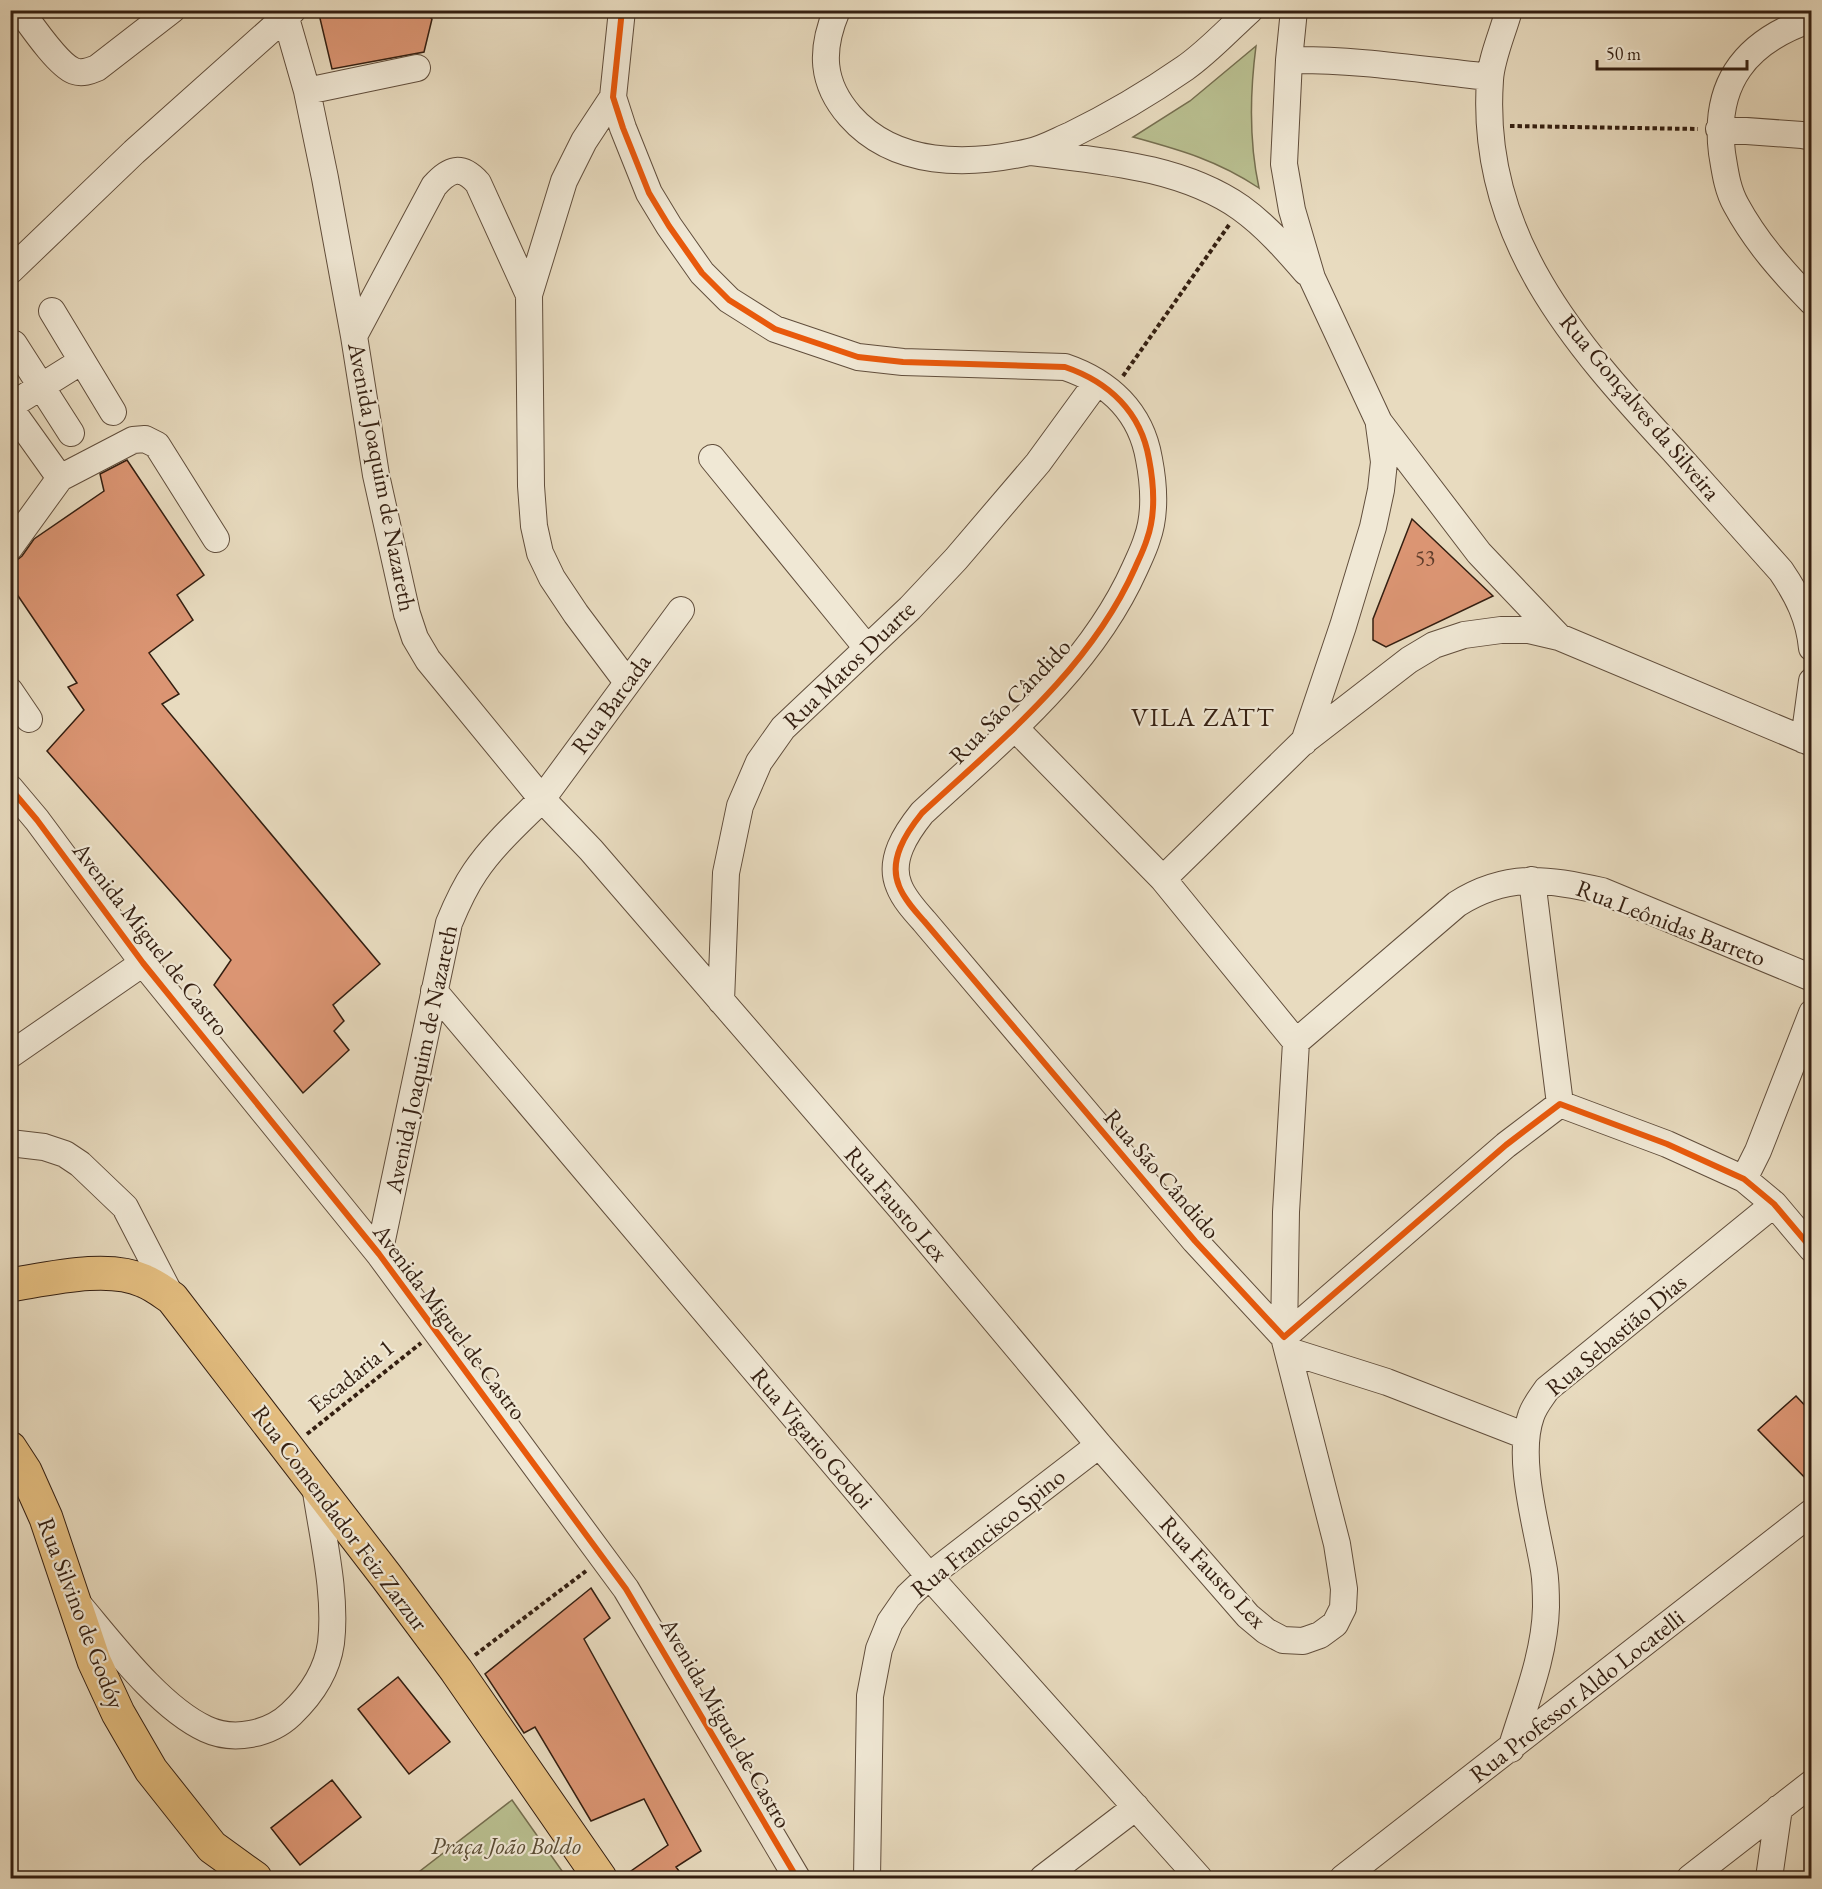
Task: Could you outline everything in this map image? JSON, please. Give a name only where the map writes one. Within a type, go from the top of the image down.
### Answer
[{"type":"main road","name":"Rua Comendador Feiz Zarzur","points":[[10,1285],[97,1274],[125,1276],[143,1280],[172,1298],[456,1670],[600,1878]]},
{"type":"main road","name":"Rua Silvino de Godóy","points":[[10,1448],[25,1471],[46,1518],[94,1661],[118,1713],[151,1770],[212,1847],[255,1878]]},
{"type":"street","points":[[20,10],[60,61],[74,71],[87,72],[97,68],[144,19],[172,10]]},
{"type":"street","name":"Rua São Cândido","points":[[622,10],[613,97],[649,194],[685,251],[717,290],[729,300],[775,329],[858,357],[903,362],[1065,367],[1081,372],[1104,387],[1126,405],[1136,421],[1146,445],[1154,504],[1148,539],[1124,592],[1088,647],[1044,699],[922,813],[909,829],[896,861],[896,875],[899,887],[924,921],[1195,1241],[1287,1344]]},
{"type":"street","points":[[837,10],[824,56],[826,73],[833,92],[845,110],[875,139],[891,148],[917,156],[948,160],[981,160],[1030,152],[1094,123],[1187,67],[1250,10]]},
{"type":"street","points":[[1294,10],[1284,164],[1292,210],[1312,279],[1378,422],[1479,553],[1559,637]]},
{"type":"street","name":"Rua Gonçalves da Silveira","points":[[1509,10],[1490,77],[1490,126],[1500,191],[1516,239],[1541,288],[1582,347],[1781,572],[1798,596],[1810,631],[1812,648]]},
{"type":"street","points":[[10,271],[134,152],[290,14]]},
{"type":"street","name":"Avenida Joaquim de Nazareth","points":[[290,14],[354,336],[376,475],[414,638],[428,660],[542,799],[475,872],[460,897],[449,923],[379,1254]]},
{"type":"street","points":[[1812,19],[1788,27],[1756,48],[1739,67],[1725,95],[1719,129],[1726,178],[1735,204],[1770,257],[1812,302]]},
{"type":"street","points":[[1289,60],[1319,59],[1490,77]]},
{"type":"street","points":[[307,91],[417,68]]},
{"type":"street","points":[[613,97],[584,141],[564,181],[529,295],[531,486],[534,526],[540,553],[552,578],[627,682]]},
{"type":"street","points":[[1719,129],[1812,137]]},
{"type":"street","points":[[1030,152],[1110,162],[1167,174],[1209,189],[1240,207],[1283,245],[1312,279]]},
{"type":"street","points":[[354,336],[434,186],[444,175],[453,171],[463,171],[471,175],[478,183],[529,295]]},
{"type":"street","points":[[52,311],[113,412]]},
{"type":"street","points":[[14,344],[71,433]]},
{"type":"street","points":[[60,478],[10,407],[82,361]]},
{"type":"street","name":"Rua Matos Duarte","points":[[721,1001],[726,873],[740,806],[759,762],[783,728],[910,608],[956,560],[1104,387]]},
{"type":"street","points":[[1304,742],[1373,527],[1384,462],[1378,422]]},
{"type":"street","points":[[10,547],[60,478],[133,440],[146,439],[157,445],[216,539]]},
{"type":"street","points":[[711,458],[867,648]]},
{"type":"street","name":"Rua Barcada","points":[[542,799],[681,610]]},
{"type":"street","points":[[1163,879],[1304,742],[1408,660],[1434,645],[1464,634],[1529,630],[1559,637],[1808,742],[1812,681]]},
{"type":"street","points":[[10,691],[29,718]]},
{"type":"street","points":[[1015,728],[1163,879],[1296,1042]]},
{"type":"street","name":"Avenida Miguel de Castro","points":[[10,788],[37,820],[143,963],[379,1254],[603,1557],[626,1589],[797,1878]]},
{"type":"street","name":"Rua Fausto Lex","points":[[542,799],[591,850],[903,1211],[1099,1445],[1248,1616],[1266,1631],[1283,1640],[1303,1641],[1320,1635],[1335,1624],[1343,1608],[1343,1578],[1337,1544],[1287,1344],[1286,1212],[1296,1042]]},
{"type":"street","points":[[1532,880],[1560,1104]]},
{"type":"street","name":"Rua Leônidas Barreto","points":[[1296,1042],[1457,904],[1492,886],[1532,880],[1568,883],[1602,891],[1812,978]]},
{"type":"street","points":[[10,1055],[143,963]]},
{"type":"street","name":"Rua Vigario Godoi","points":[[434,991],[929,1576],[1198,1878]]},
{"type":"street","points":[[1744,1179],[1762,1140],[1812,1013]]},
{"type":"street","points":[[1526,1436],[1287,1344],[1506,1145],[1560,1104]]},
{"type":"street","points":[[1560,1104],[1667,1144],[1744,1179],[1774,1204],[1812,1249]]},
{"type":"street","points":[[10,1143],[45,1147],[65,1154],[80,1164],[125,1207],[172,1298]]},
{"type":"street","name":"Rua Sebastião Dias","points":[[1511,1749],[1540,1652],[1546,1609],[1545,1573],[1526,1461],[1526,1436],[1531,1416],[1547,1389],[1774,1204]]},
{"type":"street","points":[[125,1207],[129,1246],[125,1276]]},
{"type":"street","name":"Rua Francisco Spino","points":[[867,1878],[870,1696],[879,1649],[890,1622],[908,1596],[929,1576],[1099,1445]]},
{"type":"street","points":[[72,1596],[122,1655],[170,1705],[207,1729],[235,1736],[263,1732],[286,1719],[306,1700],[324,1667],[331,1644],[332,1601],[315,1485]]},
{"type":"street","name":"Rua Professor Aldo Locatelli","points":[[1343,1878],[1812,1512]]},
{"type":"street","points":[[1690,1878],[1812,1783]]},
{"type":"street","points":[[1043,1878],[1137,1807]]},
{"type":"street","points":[[1769,1878],[1779,1808]]},
{"type":"path","points":[[1490,126],[1719,129]]},
{"type":"path","points":[[1104,387],[1240,207]]},
{"type":"path","points":[[456,1670],[603,1557]]},
{"type":"green space","points":[[1256,46],[1252,117],[1253,153],[1259,188],[1213,163],[1182,151],[1133,137],[1190,101]]},
{"type":"green space","name":"Praça João Boldo","points":[[512,1800],[567,1878],[411,1878]]},
{"type":"building","points":[[318,10],[421,10],[432,19],[424,52],[332,69]]},
{"type":"building","points":[[127,460],[204,575],[177,595],[193,620],[149,653],[179,694],[162,704],[380,964],[333,1005],[344,1021],[334,1031],[349,1050],[303,1093],[214,985],[231,960],[47,751],[84,710],[68,687],[77,683],[10,584],[10,562],[22,556],[34,539],[104,491],[100,474]]},
{"type":"building","points":[[1412,519],[1493,596],[1386,647],[1373,640],[1373,619]]},
{"type":"building","points":[[1796,1396],[1812,1413],[1812,1485],[1758,1430]]},
{"type":"building","points":[[591,1588],[610,1618],[584,1639],[701,1851],[676,1867],[684,1878],[621,1878],[668,1845],[644,1799],[591,1821],[535,1727],[524,1733],[485,1674]]},
{"type":"building","points":[[398,1677],[450,1742],[409,1774],[358,1709]]},
{"type":"building","points":[[332,1780],[361,1817],[300,1865],[271,1828]]},
{"type":"cycle path","points":[[622,10],[613,97],[623,128],[649,193],[669,226],[702,273],[729,300],[775,329],[858,357],[903,362],[1065,367],[1081,373],[1109,390],[1131,413],[1139,427],[1151,469],[1152,520],[1143,550],[1116,605],[1094,639],[1069,671],[1012,730],[922,813],[900,847],[896,876],[901,891],[913,909],[1195,1241],[1284,1337],[1506,1145],[1560,1104],[1667,1144],[1744,1179],[1774,1204],[1812,1249]]},
{"type":"cycle path","points":[[10,788],[37,820],[143,963],[379,1254],[626,1589],[797,1878]]},
{"type":"district","name":"VILA ZATT","points":[[1203,717]]}]
